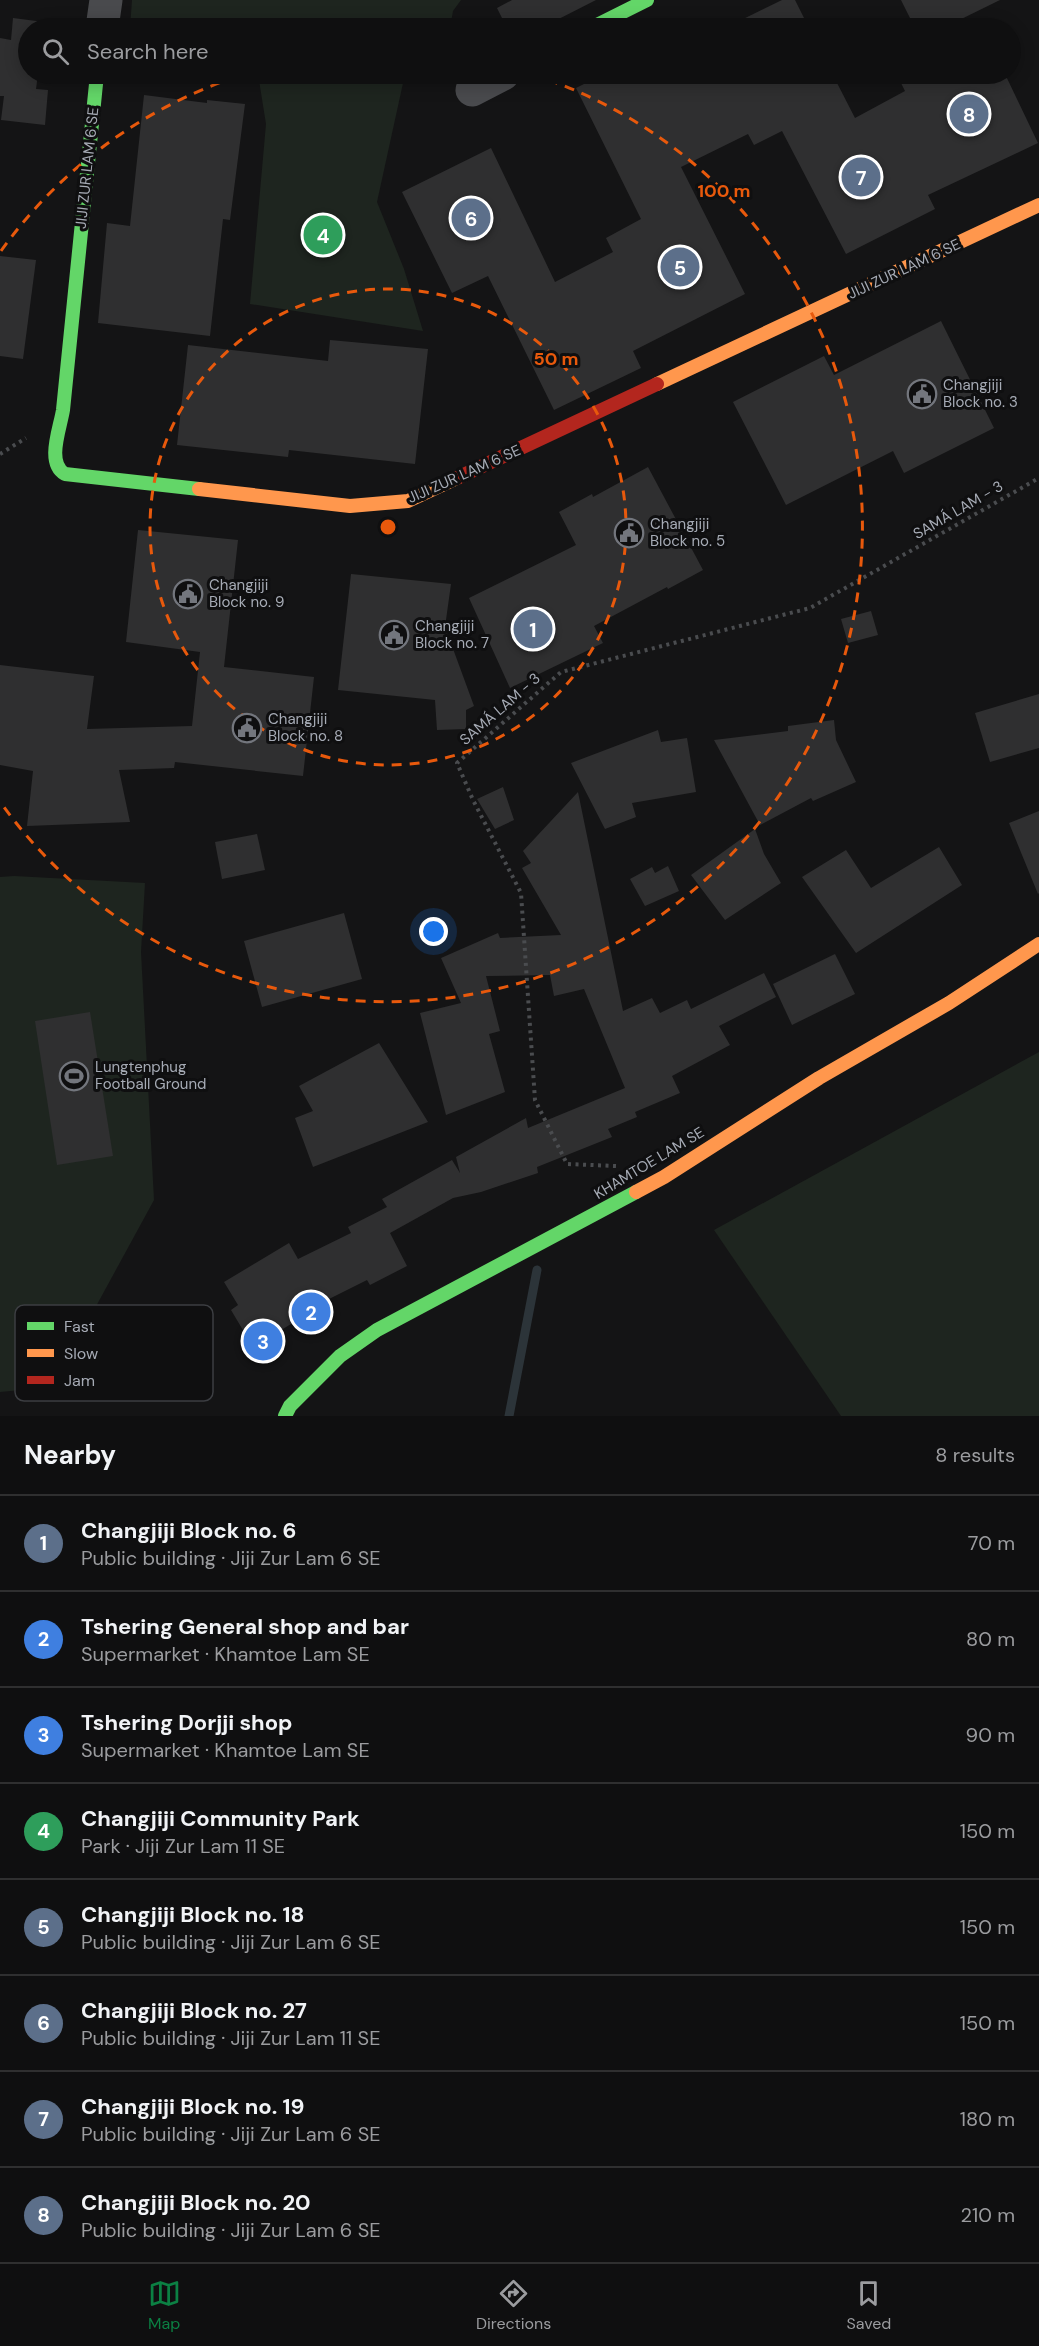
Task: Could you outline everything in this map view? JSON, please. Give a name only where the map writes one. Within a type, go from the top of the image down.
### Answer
[{"type":"street","points":[[103,18],[106,0]]},
{"type":"street","points":[[611,18],[647,0]]},
{"type":"street","name":"JIJI ZUR LAM 6 SE","points":[[96,84],[63,410],[54,461],[58,470],[65,474],[350,506],[408,501],[1039,206]]},
{"type":"street","points":[[472,90],[484,84]]},
{"type":"street","name":"KHAMTOE LAM SE","points":[[285,1416],[290,1406],[340,1356],[377,1330],[664,1176],[819,1078],[949,1003],[1039,944]]},
{"type":"path","name":"SAMÁ LAM - 3","points":[[664,1176],[610,1164],[567,1164],[535,1100],[521,893],[473,800],[457,763],[561,672],[810,608],[1039,478]]},
{"type":"shaded area","points":[[132,0],[461,0],[453,11],[452,18],[131,18]]},
{"type":"shaded area","points":[[260,84],[403,84],[377,202],[404,269],[423,331],[250,304],[266,124]]},
{"type":"shaded area","name":"Lungtenphug Football Ground","points":[[0,877],[145,883],[141,952],[154,1200],[97,1305],[15,1305],[15,1391],[0,1392]]},
{"type":"shaded area","points":[[1039,1052],[1039,1416],[841,1416],[714,1230]]},
{"type":"building","points":[[512,0],[596,0],[561,18],[502,18],[497,8]]},
{"type":"building","points":[[782,0],[795,0],[804,18],[745,18]]},
{"type":"building","points":[[901,0],[1000,0],[963,18],[910,18]]},
{"type":"building","points":[[13,18],[18,19],[18,84],[37,84],[36,89],[48,90],[45,125],[1,120],[4,96],[0,96],[0,38],[11,40]]},
{"type":"building","points":[[584,84],[838,84],[855,118],[905,91],[902,84],[1010,84],[1038,143],[928,195],[935,209],[846,254],[782,131],[754,145],[748,134],[681,167],[745,294],[633,351],[641,368],[554,410],[488,276],[452,293],[402,192],[491,148],[555,282],[613,252],[606,238],[641,219],[576,88]]},
{"type":"building","points":[[144,95],[207,103],[207,100],[245,104],[230,220],[223,219],[210,336],[98,323],[107,223],[130,226]]},
{"type":"building","points":[[0,256],[36,260],[23,359],[0,356]]},
{"type":"building","points":[[941,321],[994,428],[904,473],[893,451],[786,505],[733,402],[824,356],[834,375]]},
{"type":"building","points":[[330,340],[428,349],[415,464],[289,450],[288,457],[177,445],[188,345],[328,361]]},
{"type":"building","points":[[648,467],[703,570],[594,626],[603,643],[510,688],[469,598],[576,545],[559,512],[592,494],[593,497]]},
{"type":"building","points":[[138,530],[238,540],[224,667],[314,677],[303,776],[175,762],[174,768],[119,770],[130,822],[27,826],[33,771],[0,765],[0,665],[94,676],[87,729],[192,726],[200,652],[126,642]]},
{"type":"building","points":[[351,574],[451,584],[445,627],[474,706],[466,710],[466,729],[437,730],[435,700],[338,690]]},
{"type":"building","points":[[871,611],[878,635],[848,643],[841,619]]},
{"type":"building","points":[[1039,694],[1039,748],[990,762],[975,713]]},
{"type":"building","points":[[834,720],[836,740],[856,782],[813,801],[811,798],[760,825],[714,740],[788,731],[788,726]]},
{"type":"building","points":[[658,730],[661,742],[687,738],[696,792],[632,803],[636,817],[605,829],[571,763]]},
{"type":"building","points":[[503,787],[514,820],[495,829],[477,799]]},
{"type":"building","points":[[578,792],[623,1011],[652,998],[660,1013],[687,1000],[691,1009],[764,973],[776,997],[719,1026],[730,1045],[672,1076],[680,1093],[635,1112],[637,1117],[608,1129],[612,1137],[537,1167],[538,1173],[481,1192],[453,1198],[390,1233],[407,1266],[370,1285],[367,1280],[323,1302],[324,1304],[253,1347],[231,1310],[238,1305],[224,1282],[289,1243],[298,1259],[351,1233],[348,1227],[387,1207],[382,1199],[452,1160],[460,1173],[456,1157],[526,1118],[528,1128],[625,1088],[584,989],[554,996],[550,975],[486,976],[500,1031],[489,1034],[505,1092],[446,1115],[420,1013],[461,1003],[441,958],[498,933],[500,938],[561,935],[522,868],[531,863],[523,851]]},
{"type":"building","points":[[1039,811],[1039,893],[1038,894],[1009,823]]},
{"type":"building","points":[[755,829],[764,854],[781,883],[725,920],[691,875]]},
{"type":"building","points":[[257,834],[265,870],[222,879],[215,842]]},
{"type":"building","points":[[939,847],[962,885],[856,953],[802,877],[846,850],[871,888]]},
{"type":"building","points":[[668,866],[679,891],[645,906],[630,879],[652,867],[655,873]]},
{"type":"building","points":[[344,913],[362,979],[262,1007],[244,941]]},
{"type":"building","points":[[835,954],[855,994],[792,1025],[773,984]]},
{"type":"building","points":[[90,1012],[113,1156],[57,1165],[35,1021]]},
{"type":"building","points":[[379,1043],[428,1122],[313,1167],[295,1118],[313,1111],[299,1086]]},
{"type":"waterway","points":[[509,1416],[537,1270]]},
{"type":"traffic: fast","points":[[611,18],[647,0]]},
{"type":"traffic: fast","points":[[96,84],[63,410],[55,454],[56,462],[65,474],[199,489]]},
{"type":"traffic: fast","points":[[285,1416],[290,1406],[340,1356],[377,1330],[636,1192]]},
{"type":"traffic: slow","points":[[657,384],[1039,205]]},
{"type":"traffic: slow","points":[[199,489],[350,506],[408,501],[457,478]]},
{"type":"traffic: slow","points":[[636,1192],[664,1177],[819,1078],[949,1003],[1039,944]]},
{"type":"traffic: jam","points":[[457,478],[657,384]]},
{"type":"place","name":"Changjiji Block no. 20","points":[[969,114]]},
{"type":"place","name":"Changjiji Block no. 19","points":[[861,177]]},
{"type":"place","name":"Changjiji Block no. 27","points":[[471,218]]},
{"type":"place","name":"Changjiji Community Park","points":[[323,235]]},
{"type":"place","name":"Changjiji Block no. 18","points":[[680,267]]},
{"type":"place","name":"Changjiji Block no. 3","points":[[922,394]]},
{"type":"place","name":"Changjiji Block no. 5","points":[[629,533]]},
{"type":"place","name":"Changjiji Block no. 9","points":[[188,594]]},
{"type":"place","name":"Changjiji Block no. 6","points":[[533,629]]},
{"type":"place","name":"Changjiji Block no. 7","points":[[394,635]]},
{"type":"place","name":"Changjiji Block no. 8","points":[[247,728]]},
{"type":"place","name":"Lungtenphug Football Ground","points":[[74,1076]]},
{"type":"place","name":"Tshering General shop and bar","points":[[311,1312]]},
{"type":"place","name":"Tshering Dorjji shop","points":[[263,1341]]}]
